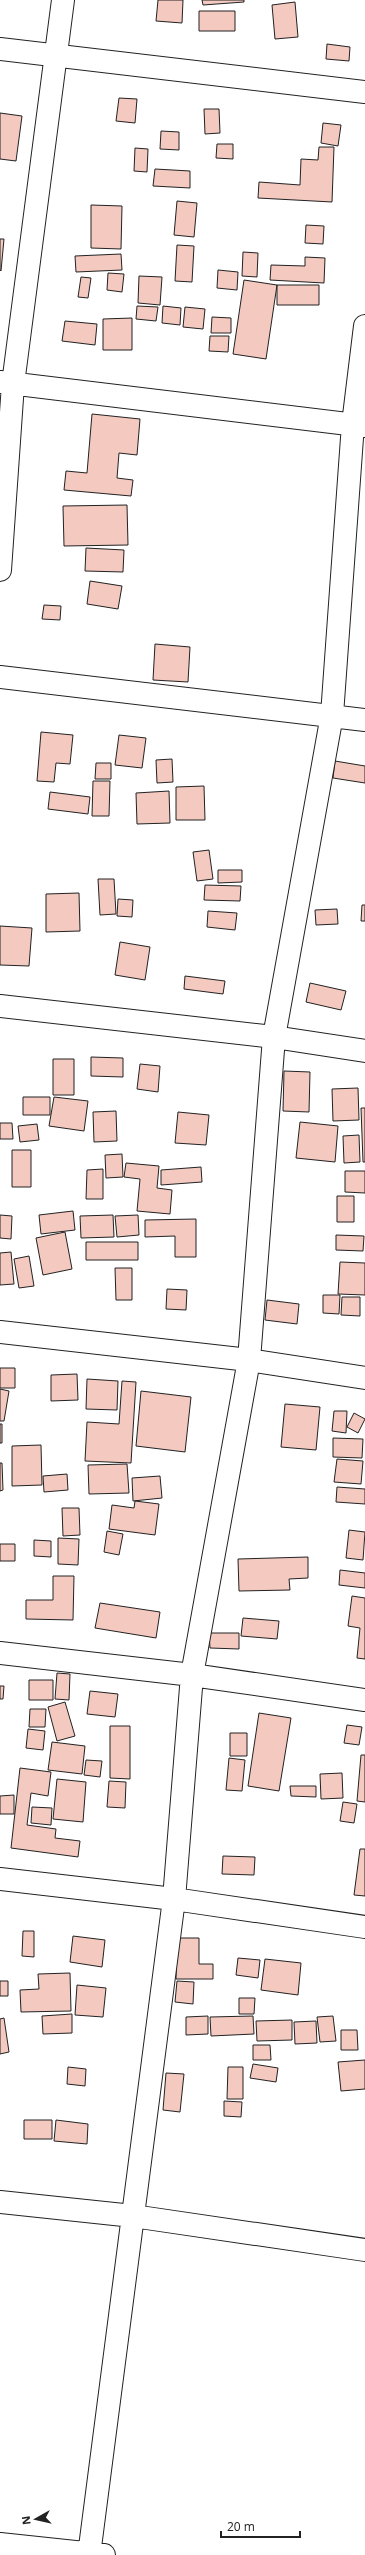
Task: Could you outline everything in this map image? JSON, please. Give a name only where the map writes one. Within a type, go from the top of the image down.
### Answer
[{"type":"street","points":[[0,570],[6,383],[62,0]]},
{"type":"street","points":[[0,49],[54,57],[365,92]]},
{"type":"street","points":[[0,2544],[95,2554],[133,2216],[174,1899],[192,1675],[249,1360],[274,1037],[332,715],[359,425],[365,326]]},
{"type":"street","points":[[6,383],[359,425]]},
{"type":"street","points":[[0,677],[365,720]]},
{"type":"street","points":[[0,1006],[274,1037],[365,1051]]},
{"type":"street","points":[[0,1332],[249,1360],[365,1378]]},
{"type":"street","points":[[0,1653],[192,1675],[365,1700]]},
{"type":"street","points":[[0,1879],[174,1899],[365,1927]]},
{"type":"street","points":[[0,2202],[133,2216],[365,2250]]},
{"type":"building","points":[[158,0],[183,0],[182,23],[156,21]]},
{"type":"building","points":[[202,0],[244,0],[244,2],[203,5]]},
{"type":"building","points":[[295,2],[298,37],[275,39],[272,5]]},
{"type":"building","points":[[199,11],[235,11],[235,31],[199,31]]},
{"type":"building","points":[[327,44],[350,47],[349,61],[326,59]]},
{"type":"building","points":[[119,98],[137,99],[135,123],[116,121]]},
{"type":"building","points":[[204,109],[219,109],[220,133],[205,134]]},
{"type":"building","points":[[0,113],[22,116],[16,161],[0,159]]},
{"type":"building","points":[[323,123],[341,125],[338,146],[321,143]]},
{"type":"building","points":[[161,131],[179,132],[179,150],[160,149]]},
{"type":"building","points":[[217,144],[233,144],[233,159],[216,158]]},
{"type":"building","points":[[319,147],[334,147],[332,202],[258,198],[259,182],[300,185],[301,159],[318,160]]},
{"type":"building","points":[[135,148],[148,149],[147,172],[134,171]]},
{"type":"building","points":[[155,169],[190,171],[190,188],[153,186]]},
{"type":"building","points":[[177,201],[197,203],[194,237],[174,235]]},
{"type":"building","points":[[91,205],[122,206],[121,249],[91,248]]},
{"type":"building","points":[[306,225],[324,226],[323,244],[305,243]]},
{"type":"building","points":[[0,239],[4,239],[1,271],[0,270]]},
{"type":"building","points":[[177,245],[194,246],[192,282],[175,281]]},
{"type":"building","points":[[243,252],[258,253],[257,277],[242,276]]},
{"type":"building","points":[[121,254],[122,270],[76,272],[75,256]]},
{"type":"building","points":[[305,257],[325,258],[324,283],[270,280],[271,265],[305,266]]},
{"type":"building","points":[[218,270],[238,272],[237,290],[217,288]]},
{"type":"building","points":[[108,273],[124,274],[122,292],[107,290]]},
{"type":"building","points":[[139,276],[162,277],[160,305],[138,303]]},
{"type":"building","points":[[81,277],[91,278],[88,298],[78,297]]},
{"type":"building","points":[[244,280],[277,285],[266,359],[233,354]]},
{"type":"building","points":[[277,285],[319,285],[319,305],[277,305]]},
{"type":"building","points":[[137,306],[158,307],[156,321],[136,319]]},
{"type":"building","points":[[163,306],[181,308],[180,325],[162,323]]},
{"type":"building","points":[[185,307],[205,309],[203,329],[183,327]]},
{"type":"building","points":[[212,317],[231,318],[231,333],[211,333]]},
{"type":"building","points":[[132,318],[132,350],[103,350],[103,319]]},
{"type":"building","points":[[65,321],[97,324],[95,345],[62,341]]},
{"type":"building","points":[[210,336],[229,336],[228,352],[209,351]]},
{"type":"building","points":[[92,414],[140,419],[137,455],[119,453],[117,478],[133,480],[131,496],[64,490],[66,471],[87,473]]},
{"type":"building","points":[[127,505],[128,545],[64,546],[63,506]]},
{"type":"building","points":[[86,548],[124,550],[123,572],[85,571]]},
{"type":"building","points":[[90,581],[122,586],[118,609],[87,604]]},
{"type":"building","points":[[44,605],[61,606],[60,620],[42,619]]},
{"type":"building","points":[[155,644],[190,647],[188,682],[153,680]]},
{"type":"building","points":[[41,732],[73,735],[70,764],[56,763],[54,782],[37,781]]},
{"type":"building","points":[[119,735],[146,738],[142,768],[115,765]]},
{"type":"building","points":[[172,759],[173,782],[157,783],[156,760]]},
{"type":"building","points":[[335,761],[365,766],[365,783],[333,778]]},
{"type":"building","points":[[96,763],[111,763],[111,779],[95,779]]},
{"type":"building","points":[[93,781],[110,781],[109,816],[92,816]]},
{"type":"building","points":[[204,786],[205,820],[176,820],[176,787]]},
{"type":"building","points":[[169,791],[170,823],[137,824],[136,793]]},
{"type":"building","points":[[50,792],[90,797],[88,814],[48,809]]},
{"type":"building","points":[[209,850],[213,879],[197,881],[193,852]]},
{"type":"building","points":[[218,870],[242,870],[242,882],[218,883]]},
{"type":"building","points":[[98,879],[114,879],[116,914],[100,915]]},
{"type":"building","points":[[205,885],[241,886],[240,901],[204,900]]},
{"type":"building","points":[[79,893],[80,931],[46,932],[46,894]]},
{"type":"building","points":[[118,899],[133,900],[132,917],[117,916]]},
{"type":"building","points":[[362,905],[365,905],[365,921],[361,921]]},
{"type":"building","points":[[337,909],[338,924],[316,925],[315,910]]},
{"type":"building","points":[[208,911],[237,913],[235,930],[207,927]]},
{"type":"building","points":[[0,926],[32,928],[29,966],[0,965]]},
{"type":"building","points":[[120,942],[150,947],[145,980],[115,975]]},
{"type":"building","points":[[185,976],[225,981],[223,994],[184,989]]},
{"type":"building","points":[[310,983],[346,991],[341,1010],[306,1002]]},
{"type":"building","points":[[91,1057],[123,1058],[123,1077],[91,1076]]},
{"type":"building","points":[[53,1059],[74,1059],[74,1095],[53,1095]]},
{"type":"building","points":[[140,1064],[160,1066],[158,1092],[137,1089]]},
{"type":"building","points":[[284,1071],[310,1072],[309,1112],[283,1111]]},
{"type":"building","points":[[358,1088],[359,1120],[333,1121],[332,1089]]},
{"type":"building","points":[[23,1097],[50,1097],[50,1115],[23,1115]]},
{"type":"building","points":[[54,1097],[88,1101],[84,1131],[49,1126]]},
{"type":"building","points":[[361,1108],[365,1108],[365,1162],[363,1162]]},
{"type":"building","points":[[116,1111],[117,1141],[94,1142],[93,1112]]},
{"type":"building","points":[[178,1112],[209,1115],[206,1145],[175,1143]]},
{"type":"building","points":[[300,1122],[338,1126],[335,1162],[296,1158]]},
{"type":"building","points":[[0,1123],[12,1123],[13,1139],[0,1139]]},
{"type":"building","points":[[37,1124],[39,1140],[20,1142],[18,1126]]},
{"type":"building","points":[[359,1135],[360,1162],[344,1163],[343,1136]]},
{"type":"building","points":[[12,1150],[31,1150],[31,1187],[12,1187]]},
{"type":"building","points":[[122,1154],[123,1177],[106,1178],[105,1155]]},
{"type":"building","points":[[126,1163],[159,1166],[157,1188],[172,1190],[170,1214],[137,1211],[140,1179],[124,1177]]},
{"type":"building","points":[[201,1167],[202,1182],[161,1185],[161,1170]]},
{"type":"building","points":[[103,1169],[103,1199],[86,1199],[87,1170]]},
{"type":"building","points":[[345,1171],[365,1171],[365,1193],[345,1192]]},
{"type":"building","points":[[337,1196],[354,1196],[354,1222],[337,1222]]},
{"type":"building","points":[[73,1211],[75,1230],[41,1234],[39,1215]]},
{"type":"building","points":[[0,1215],[12,1216],[11,1239],[0,1238]]},
{"type":"building","points":[[113,1215],[114,1237],[81,1238],[80,1216]]},
{"type":"building","points":[[138,1215],[139,1235],[117,1237],[115,1216]]},
{"type":"building","points":[[196,1219],[196,1257],[175,1257],[175,1236],[145,1237],[145,1220]]},
{"type":"building","points":[[65,1232],[72,1269],[43,1275],[36,1238]]},
{"type":"building","points":[[336,1235],[364,1236],[363,1251],[336,1250]]},
{"type":"building","points":[[86,1242],[138,1242],[138,1260],[86,1260]]},
{"type":"building","points":[[11,1252],[14,1284],[0,1285],[0,1253]]},
{"type":"building","points":[[29,1256],[34,1286],[19,1288],[14,1259]]},
{"type":"building","points":[[340,1262],[365,1263],[365,1295],[338,1294]]},
{"type":"building","points":[[115,1268],[132,1268],[132,1300],[116,1300]]},
{"type":"building","points":[[167,1289],[187,1290],[186,1310],[166,1309]]},
{"type":"building","points":[[323,1295],[340,1295],[339,1314],[323,1313]]},
{"type":"building","points":[[342,1297],[360,1297],[360,1316],[341,1315]]},
{"type":"building","points":[[267,1300],[299,1304],[297,1324],[265,1320]]},
{"type":"building","points":[[0,1368],[15,1368],[15,1388],[0,1388]]},
{"type":"building","points":[[77,1374],[78,1400],[51,1401],[51,1375]]},
{"type":"building","points":[[87,1379],[118,1381],[117,1410],[86,1409]]},
{"type":"building","points":[[122,1381],[136,1382],[131,1463],[85,1461],[87,1422],[119,1424]]},
{"type":"building","points":[[0,1389],[9,1391],[4,1421],[0,1421]]},
{"type":"building","points":[[141,1391],[191,1397],[185,1452],[136,1446]]},
{"type":"building","points":[[285,1404],[320,1407],[316,1450],[281,1447]]},
{"type":"building","points":[[334,1411],[347,1411],[346,1433],[332,1431]]},
{"type":"building","points":[[354,1413],[365,1419],[358,1433],[347,1427]]},
{"type":"building","points":[[0,1424],[2,1424],[2,1443],[0,1443]]},
{"type":"building","points":[[333,1438],[363,1439],[362,1458],[333,1457]]},
{"type":"building","points":[[41,1445],[42,1485],[12,1486],[12,1446]]},
{"type":"building","points":[[337,1459],[363,1461],[361,1484],[334,1482]]},
{"type":"building","points":[[0,1463],[2,1463],[3,1490],[0,1491]]},
{"type":"building","points":[[127,1464],[129,1493],[89,1494],[88,1465]]},
{"type":"building","points":[[67,1474],[68,1490],[44,1492],[43,1476]]},
{"type":"building","points":[[160,1476],[162,1498],[133,1501],[132,1478]]},
{"type":"building","points":[[337,1487],[365,1489],[365,1504],[336,1502]]},
{"type":"building","points":[[135,1501],[159,1504],[155,1535],[109,1529],[112,1505],[134,1508]]},
{"type":"building","points":[[62,1508],[79,1508],[80,1535],[63,1536]]},
{"type":"building","points":[[349,1530],[365,1532],[363,1560],[346,1558]]},
{"type":"building","points":[[107,1531],[123,1534],[119,1555],[104,1552]]},
{"type":"building","points":[[58,1538],[79,1539],[78,1565],[58,1564]]},
{"type":"building","points":[[34,1540],[51,1541],[51,1557],[34,1556]]},
{"type":"building","points":[[0,1544],[15,1544],[15,1561],[0,1561]]},
{"type":"building","points":[[308,1557],[308,1578],[289,1579],[290,1590],[239,1591],[238,1559]]},
{"type":"building","points":[[340,1570],[365,1573],[365,1588],[339,1585]]},
{"type":"building","points":[[53,1576],[74,1576],[73,1620],[26,1619],[26,1600],[53,1600]]},
{"type":"building","points":[[352,1596],[365,1598],[365,1659],[357,1658],[360,1628],[348,1626]]},
{"type":"building","points":[[100,1603],[160,1612],[156,1638],[95,1628]]},
{"type":"building","points":[[243,1618],[279,1621],[277,1639],[241,1636]]},
{"type":"building","points":[[209,1633],[239,1633],[239,1649],[210,1648]]},
{"type":"building","points":[[57,1673],[70,1674],[69,1700],[55,1699]]},
{"type":"building","points":[[29,1680],[53,1680],[53,1700],[29,1700]]},
{"type":"building","points":[[0,1686],[4,1686],[3,1699],[0,1699]]},
{"type":"building","points":[[90,1691],[118,1694],[115,1717],[87,1714]]},
{"type":"building","points":[[65,1702],[75,1736],[57,1741],[48,1707]]},
{"type":"building","points":[[30,1709],[46,1709],[45,1727],[29,1727]]},
{"type":"building","points":[[259,1713],[291,1718],[279,1791],[248,1786]]},
{"type":"building","points":[[347,1725],[362,1727],[359,1745],[344,1743]]},
{"type":"building","points":[[110,1726],[130,1726],[130,1779],[110,1778]]},
{"type":"building","points":[[28,1729],[45,1731],[43,1750],[26,1748]]},
{"type":"building","points":[[230,1733],[247,1733],[247,1756],[230,1756]]},
{"type":"building","points":[[52,1742],[85,1746],[82,1774],[48,1770]]},
{"type":"building","points":[[361,1755],[365,1755],[365,1802],[357,1801]]},
{"type":"building","points":[[229,1758],[245,1760],[242,1791],[226,1790]]},
{"type":"building","points":[[86,1760],[102,1761],[100,1777],[84,1775]]},
{"type":"building","points":[[20,1768],[51,1772],[48,1796],[31,1793],[27,1825],[56,1829],[55,1838],[80,1841],[78,1857],[11,1848]]},
{"type":"building","points":[[342,1773],[343,1798],[321,1799],[320,1774]]},
{"type":"building","points":[[57,1779],[86,1782],[83,1822],[53,1819]]},
{"type":"building","points":[[109,1781],[126,1782],[125,1808],[107,1807]]},
{"type":"building","points":[[290,1786],[316,1786],[316,1797],[291,1796]]},
{"type":"building","points":[[14,1795],[14,1814],[0,1814],[0,1796]]},
{"type":"building","points":[[343,1802],[357,1804],[354,1823],[340,1821]]},
{"type":"building","points":[[32,1807],[52,1808],[51,1825],[31,1823]]},
{"type":"building","points":[[360,1849],[365,1849],[365,1896],[354,1895]]},
{"type":"building","points":[[223,1856],[255,1857],[254,1875],[222,1874]]},
{"type":"building","points":[[23,1931],[34,1931],[34,1957],[22,1956]]},
{"type":"building","points":[[73,1936],[105,1940],[102,1967],[70,1962]]},
{"type":"building","points":[[177,1938],[199,1938],[199,1964],[213,1964],[213,1979],[176,1979]]},
{"type":"building","points":[[238,1958],[260,1960],[258,1978],[236,1975]]},
{"type":"building","points":[[265,1959],[301,1963],[298,1995],[261,1990]]},
{"type":"building","points":[[70,1973],[71,2011],[21,2012],[20,1990],[39,1989],[38,1974]]},
{"type":"building","points":[[0,1981],[8,1981],[8,1996],[0,1996]]},
{"type":"building","points":[[177,1981],[194,1982],[193,2004],[175,2002]]},
{"type":"building","points":[[77,1985],[106,1988],[103,2017],[75,2015]]},
{"type":"building","points":[[239,1998],[255,1998],[254,2014],[239,2014]]},
{"type":"building","points":[[72,2014],[72,2033],[43,2034],[42,2016]]},
{"type":"building","points":[[208,2016],[208,2034],[186,2035],[186,2017]]},
{"type":"building","points":[[253,2016],[254,2034],[211,2036],[210,2017]]},
{"type":"building","points":[[333,2016],[336,2041],[320,2042],[317,2017]]},
{"type":"building","points":[[4,2018],[9,2052],[0,2054],[0,2019]]},
{"type":"building","points":[[292,2020],[292,2040],[257,2041],[256,2021]]},
{"type":"building","points":[[316,2021],[317,2043],[295,2044],[294,2022]]},
{"type":"building","points":[[341,2030],[357,2030],[358,2050],[341,2050]]},
{"type":"building","points":[[253,2045],[270,2045],[271,2060],[253,2060]]},
{"type":"building","points":[[365,2060],[365,2089],[341,2091],[338,2062]]},
{"type":"building","points":[[253,2064],[278,2068],[276,2082],[250,2078]]},
{"type":"building","points":[[68,2067],[86,2069],[85,2086],[67,2084]]},
{"type":"building","points":[[228,2067],[243,2067],[243,2099],[227,2099]]},
{"type":"building","points":[[166,2073],[184,2074],[180,2112],[163,2110]]},
{"type":"building","points":[[224,2101],[242,2102],[241,2117],[224,2116]]},
{"type":"building","points":[[24,2120],[52,2120],[52,2139],[24,2139]]},
{"type":"building","points":[[56,2120],[88,2124],[87,2144],[54,2141]]}]
